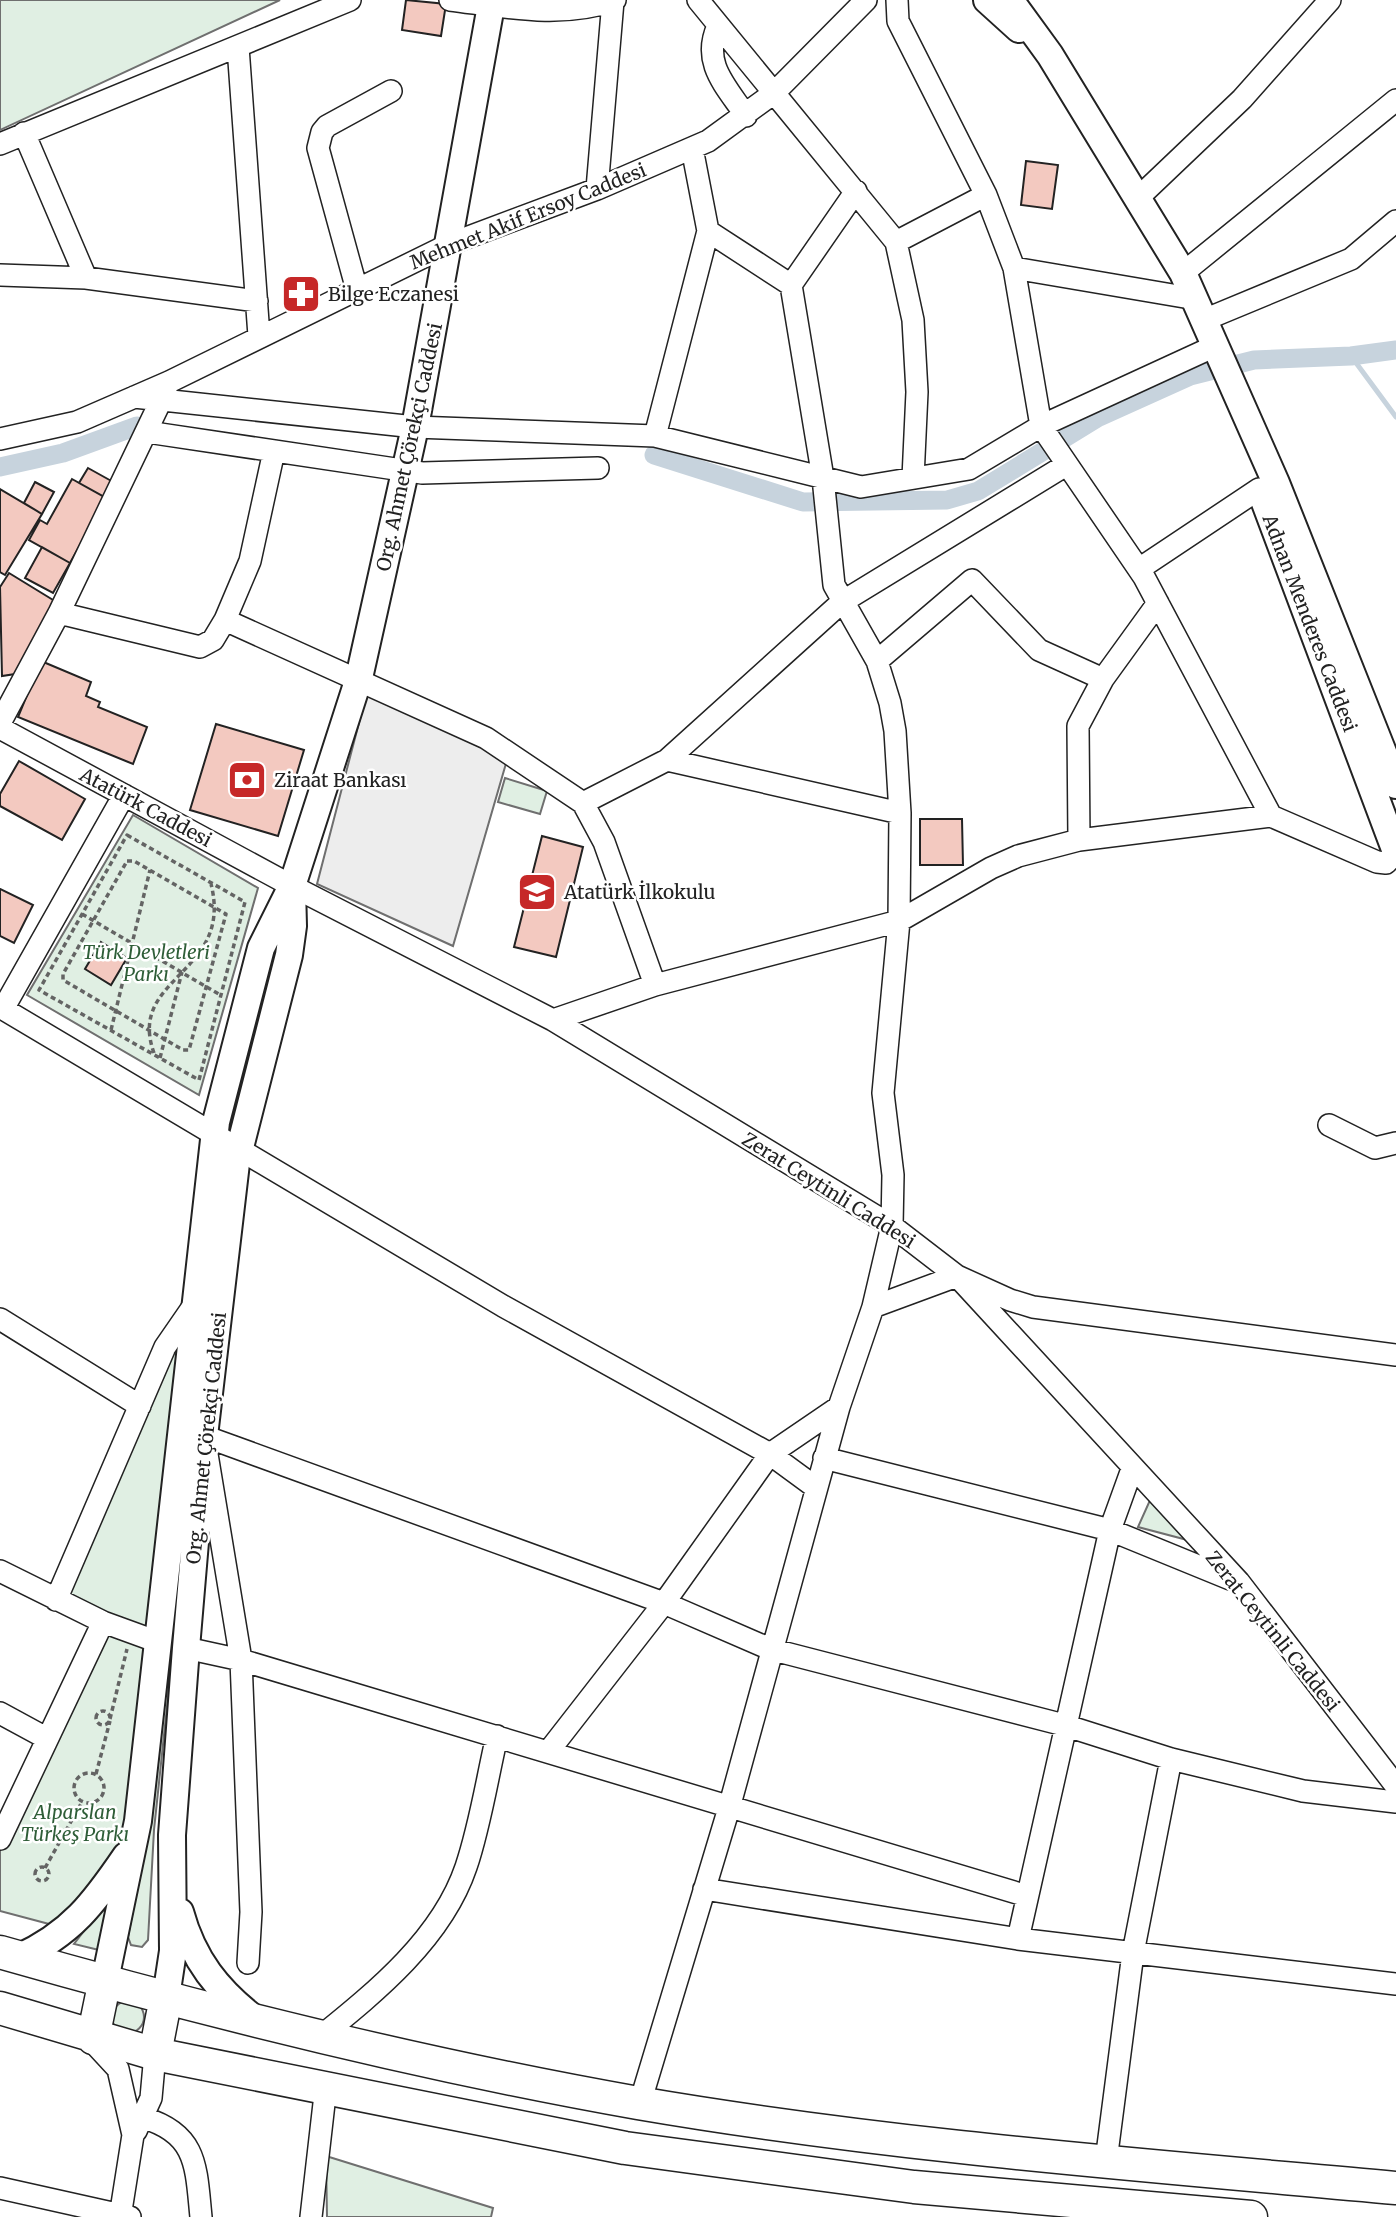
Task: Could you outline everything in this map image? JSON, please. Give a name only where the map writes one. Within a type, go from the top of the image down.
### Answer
[{"type":"highway","points":[[9,1955],[420,2062],[640,2103],[918,2144],[1396,2189]]},
{"type":"highway","points":[[93,2038],[105,1980]]},
{"type":"highway","points":[[155,2054],[166,1997]]},
{"type":"highway","points":[[0,2008],[93,2038],[155,2054],[326,2086],[625,2148],[914,2187],[1251,2217]]},
{"type":"main road","name":"Adnan Menderes Caddesi","points":[[987,0],[1050,55]]},
{"type":"main road","name":"Adnan Menderes Caddesi","points":[[1010,0],[1050,55],[1183,273],[1276,483],[1396,785]]},
{"type":"main road","name":"Org. Ahmet Çörekçi Caddesi","points":[[166,1997],[173,1951],[172,1860],[204,1436],[214,1135],[244,1009],[267,931],[292,886],[359,678],[415,427],[450,244],[491,3]]},
{"type":"main road","name":"Adnan Menderes Caddesi","points":[[1233,391],[1259,489],[1396,853]]},
{"type":"main road","name":"Org. Ahmet Çörekçi Caddesi","points":[[105,1980],[135,1843],[158,1642],[207,1306],[238,1149],[289,955],[293,926],[292,886]]},
{"type":"main road","name":"Org. Ahmet Çörekçi Caddesi","points":[[9,1955],[54,1940],[84,1914],[135,1843]]},
{"type":"main road","points":[[172,1860],[181,1913],[193,1951],[223,1992],[256,2020]]},
{"type":"street","points":[[0,144],[350,0]]},
{"type":"street","points":[[450,0],[566,11],[614,0],[597,189]]},
{"type":"street","points":[[698,0],[896,242],[914,320],[917,392],[914,478]]},
{"type":"street","name":"Mehmet Akif Ersoy Caddesi","points":[[0,439],[77,422],[134,397],[165,391],[258,336],[450,244],[597,189],[720,135],[774,93],[866,0]]},
{"type":"street","points":[[879,0],[897,8],[986,195],[1014,268],[1041,426],[1139,569],[1271,816]]},
{"type":"street","points":[[1138,198],[1242,99],[1330,0]]},
{"type":"street","points":[[718,26],[711,48],[713,64],[746,116]]},
{"type":"street","points":[[238,47],[258,336]]},
{"type":"street","points":[[358,290],[318,148],[327,126],[391,91]]},
{"type":"street","points":[[1183,273],[1396,100]]},
{"type":"street","points":[[24,133],[86,278]]},
{"type":"street","points":[[655,436],[708,231],[692,148]]},
{"type":"street","points":[[640,2103],[729,1808],[770,1648],[839,1406],[873,1307],[892,1226],[892,1175],[883,1093],[899,921],[900,813],[890,702],[877,661],[842,602],[832,576],[824,486],[791,285],[856,191]]},
{"type":"street","points":[[896,242],[986,195]]},
{"type":"street","points":[[1014,268],[1200,310],[1351,259],[1396,221]]},
{"type":"street","points":[[708,231],[791,285]]},
{"type":"street","points":[[0,275],[86,278],[257,301]]},
{"type":"street","points":[[0,725],[59,613],[165,391],[415,427],[655,436],[824,486],[861,487],[969,469],[1041,426],[1215,346]]},
{"type":"street","points":[[147,432],[406,472],[597,468]]},
{"type":"street","points":[[59,613],[200,647],[213,640],[225,620],[250,561],[274,451]]},
{"type":"street","points":[[583,803],[667,760],[842,602],[1066,465]]},
{"type":"street","points":[[1139,569],[1259,489]]},
{"type":"street","points":[[877,661],[972,580],[1039,650],[1103,679]]},
{"type":"street","points":[[1079,839],[1078,726],[1103,679],[1158,603]]},
{"type":"street","points":[[225,620],[359,678],[497,743],[583,803],[604,842],[655,985]]},
{"type":"street","name":"Atatürk Caddesi","points":[[0,725],[292,886]]},
{"type":"street","points":[[667,760],[900,813]]},
{"type":"street","points":[[124,795],[1,1008],[503,1306],[770,1454],[816,1487]]},
{"type":"street","points":[[554,1020],[655,985],[899,921],[990,867],[1079,839],[1271,816],[1377,862],[1386,863],[1396,853]]},
{"type":"street","name":"Zerat Ceytinli Caddesi","points":[[292,886],[554,1020],[892,1226],[957,1276],[1132,1469],[1239,1582],[1396,1786]]},
{"type":"street","points":[[1329,1125],[1375,1148],[1396,1143]]},
{"type":"street","points":[[873,1307],[957,1276],[1010,1300],[1033,1307],[1396,1355]]},
{"type":"street","points":[[56,1600],[172,1333],[207,1306]]},
{"type":"street","points":[[0,1319],[140,1406]]},
{"type":"street","points":[[548,1752],[664,1603],[770,1454],[839,1406]]},
{"type":"street","points":[[248,1963],[250,1912],[241,1660],[204,1436],[664,1603],[770,1648],[1064,1725],[1171,1759],[1303,1791],[1396,1802]]},
{"type":"street","points":[[824,1458],[1110,1530],[1239,1582]]},
{"type":"street","points":[[1018,1939],[1110,1530],[1132,1469]]},
{"type":"street","points":[[0,1572],[103,1622],[158,1642]]},
{"type":"street","points":[[0,1839],[103,1622]]},
{"type":"street","points":[[186,1647],[241,1660],[1027,1896]]},
{"type":"street","points":[[0,1713],[46,1738]]},
{"type":"street","points":[[320,2036],[354,2009],[421,1945],[449,1906],[466,1868],[497,1736]]},
{"type":"street","points":[[1106,2161],[1133,1953],[1171,1759]]},
{"type":"street","points":[[704,1889],[1018,1939],[1396,1984]]},
{"type":"street","points":[[93,2038],[93,2042],[118,2070],[139,2127]]},
{"type":"street","points":[[0,2188],[123,2216],[139,2127],[151,2098],[155,2054]]},
{"type":"street","points":[[311,2217],[326,2086]]},
{"type":"street","points":[[139,2127],[167,2125],[185,2143],[196,2170],[201,2217]]},
{"type":"path","points":[[127,835],[210,882],[245,902],[199,1080],[39,990],[127,835]]},
{"type":"path","points":[[134,861],[215,906],[225,913],[226,920],[191,1049],[183,1050],[150,1032],[67,985],[62,978],[125,862],[134,861]]},
{"type":"path","points":[[111,1030],[150,870]]},
{"type":"path","points":[[155,1055],[150,1032],[160,995],[208,942],[214,925],[215,906],[210,882]]},
{"type":"path","points":[[82,914],[244,1009]]},
{"type":"path","points":[[160,1058],[182,972]]},
{"type":"path","points":[[96,1774],[131,1633]]},
{"type":"path","points":[[85,1773],[96,1774],[104,1785],[103,1795],[92,1803],[82,1802],[75,1794],[77,1779],[85,1773]]},
{"type":"path","points":[[45,1868],[82,1802]]},
{"type":"green space","points":[[0,0],[280,0],[0,130]]},
{"type":"green space","points":[[505,778],[547,791],[540,814],[498,802]]},
{"type":"green space","name":"Türk Devletleri Parkı","points":[[133,815],[258,888],[199,1095],[27,995]]},
{"type":"green space","name":"Alparslan Türkeş Parkı","points":[[194,1305],[138,1821],[68,1929],[0,1911],[0,1839],[103,1622],[56,1600]]},
{"type":"green space","points":[[209,1308],[154,1830],[148,1940],[142,1947],[131,1945],[128,1937],[148,1829]]},
{"type":"green space","points":[[1151,1498],[1195,1542],[1138,1527]]},
{"type":"green space","points":[[111,1896],[99,1950],[74,1944]]},
{"type":"green space","points":[[128,2001],[139,2006],[144,2017],[139,2028],[128,2033],[117,2028],[112,2017],[117,2006]]},
{"type":"green space","points":[[326,2156],[493,2208],[491,2217],[327,2217]]},
{"type":"shaded area","points":[[367,692],[507,760],[453,946],[317,884]]},
{"type":"building","points":[[406,0],[446,4],[441,36],[402,30]]},
{"type":"building","points":[[1026,161],[1058,165],[1052,209],[1021,205]]},
{"type":"building","points":[[88,468],[115,483],[106,498],[79,483]]},
{"type":"building","points":[[72,479],[106,498],[70,563],[29,540],[40,520],[47,524]]},
{"type":"building","points":[[35,482],[54,492],[42,514],[24,503]]},
{"type":"building","points":[[0,489],[42,514],[5,575],[0,572]]},
{"type":"building","points":[[42,547],[70,563],[53,593],[25,578]]},
{"type":"building","points":[[9,573],[58,603],[15,674],[2,676],[0,587]]},
{"type":"building","points":[[41,661],[91,682],[86,696],[100,702],[98,707],[147,727],[133,764],[18,717]]},
{"type":"building","name":"Ziraat Bankası","points":[[216,724],[304,750],[278,836],[190,810]]},
{"type":"building","points":[[19,761],[85,799],[62,840],[0,806],[0,794]]},
{"type":"building","points":[[920,819],[962,819],[963,865],[920,865]]},
{"type":"building","points":[[542,836],[583,847],[556,957],[514,947]]},
{"type":"building","points":[[0,889],[33,905],[14,943],[0,936]]},
{"type":"building","points":[[101,942],[127,958],[111,985],[85,969]]},
{"type":"waterway","points":[[654,455],[803,502],[947,500],[978,491],[1099,417],[1190,376],[1254,360],[1351,356],[1396,350]]},
{"type":"waterway","points":[[1351,356],[1396,417]]},
{"type":"waterway","points":[[0,467],[63,453],[137,426]]},
{"type":"place","name":"Bilge Eczanesi","points":[[301,294]]},
{"type":"place","name":"Ziraat Bankası","points":[[247,780]]},
{"type":"place","name":"Atatürk İlkokulu","points":[[537,892]]}]
